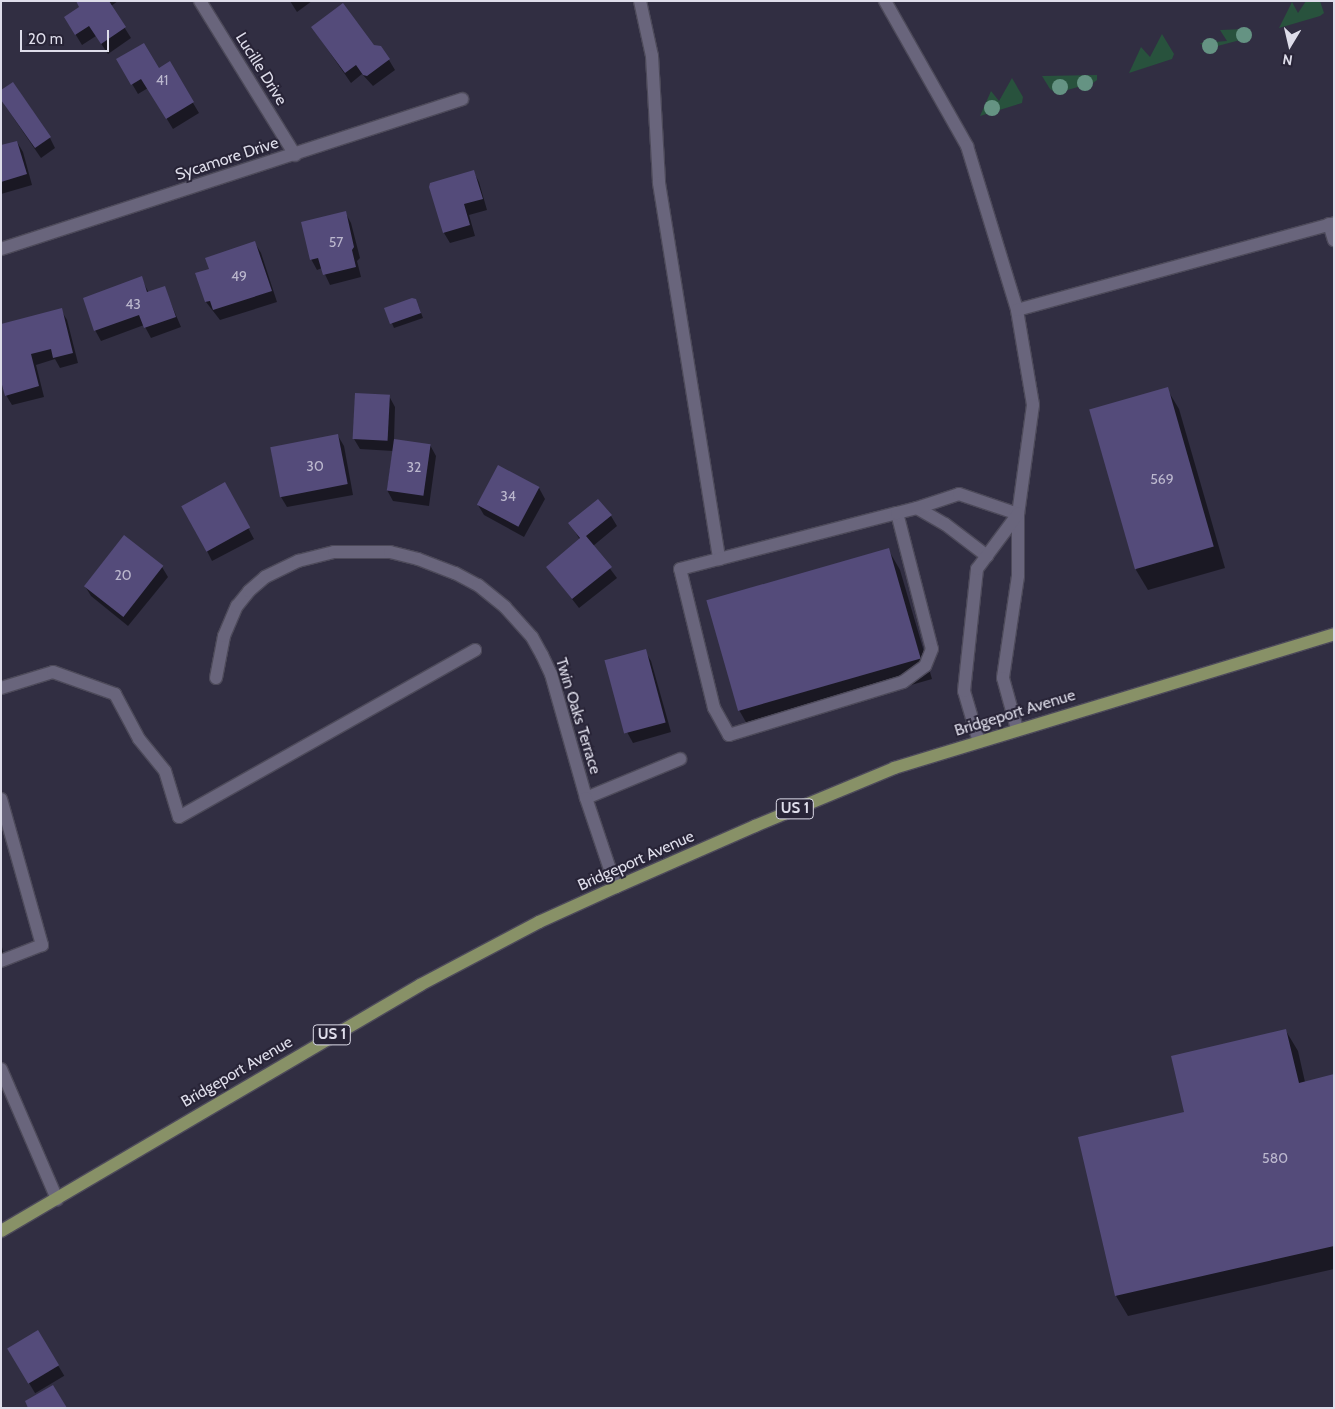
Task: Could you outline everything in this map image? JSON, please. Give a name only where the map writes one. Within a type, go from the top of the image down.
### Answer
[{"type":"main road","name":"Bridgeport Avenue","points":[[1,1231],[245,1086],[420,985],[540,922],[616,886],[894,768],[1334,634]]},
{"type":"street","name":"Lucille Drive","points":[[200,1],[295,155]]},
{"type":"street","points":[[640,1],[652,56],[659,183],[719,559]]},
{"type":"street","points":[[885,1],[967,146],[1017,310],[1033,405],[1018,514],[1018,576],[1003,678],[1017,730]]},
{"type":"street","name":"Sycamore Drive","points":[[1,249],[295,155],[462,99]]},
{"type":"street","points":[[1017,310],[1331,223],[1334,240]]},
{"type":"street","points":[[897,513],[932,649],[925,666],[903,682],[729,735],[714,708],[680,569],[897,513],[918,508],[959,494],[1018,514]]},
{"type":"street","points":[[918,508],[945,524],[987,556]]},
{"type":"street","points":[[979,742],[964,691],[977,569],[1018,514]]},
{"type":"street","name":"Twin Oaks Terrace","points":[[216,678],[224,636],[230,621],[249,591],[265,577],[298,561],[334,552],[390,552],[418,559],[455,573],[478,585],[505,607],[532,637],[551,674],[586,798],[616,886]]},
{"type":"street","points":[[1,688],[53,672],[115,694],[138,739],[165,771],[179,817],[475,650]]},
{"type":"street","points":[[586,798],[680,759]]},
{"type":"street","points":[[1,799],[42,945],[1,960]]},
{"type":"street","points":[[1,1069],[57,1199]]},
{"type":"green space","points":[[1306,1],[1320,1],[1324,13],[1320,16],[1279,28],[1292,2],[1298,13]]},
{"type":"green space","points":[[1247,29],[1248,35],[1244,39],[1210,48],[1204,47],[1200,43],[1227,41],[1220,30]]},
{"type":"green space","points":[[1162,34],[1174,54],[1172,59],[1129,73],[1141,47],[1150,57]]},
{"type":"green space","points":[[1097,75],[1097,80],[1093,83],[1056,93],[1050,89],[1042,76]]},
{"type":"green space","points":[[1012,78],[1023,97],[1022,103],[980,116],[991,91],[999,101]]},
{"type":"building","points":[[76,1],[109,1],[126,27],[101,44],[89,26],[75,35],[64,17],[79,7]]},
{"type":"building","points":[[343,3],[374,45],[381,46],[390,59],[367,76],[363,75],[356,65],[345,73],[311,27]]},
{"type":"building","points":[[144,43],[159,68],[170,61],[194,102],[166,119],[141,79],[131,85],[116,59]]},
{"type":"building","points":[[13,82],[51,137],[35,148],[1,100],[1,90]]},
{"type":"building","points":[[17,141],[27,174],[1,182],[1,145]]},
{"type":"building","points":[[474,170],[483,199],[464,204],[470,225],[443,233],[429,187],[430,183]]},
{"type":"building","points":[[346,211],[354,247],[352,250],[356,267],[323,275],[318,258],[310,260],[301,222]]},
{"type":"building","points":[[255,241],[272,291],[213,310],[210,301],[205,302],[195,273],[209,269],[205,258]]},
{"type":"building","points":[[142,276],[147,292],[165,286],[176,317],[144,328],[139,315],[94,331],[83,298]]},
{"type":"building","points":[[412,298],[416,299],[421,313],[390,324],[384,308]]},
{"type":"building","points":[[62,308],[73,353],[53,358],[51,349],[31,354],[39,386],[5,396],[1,381],[1,324]]},
{"type":"building","points":[[1168,387],[1214,547],[1135,569],[1089,410]]},
{"type":"building","points":[[355,393],[390,395],[388,441],[353,439]]},
{"type":"building","points":[[338,434],[348,484],[280,497],[270,447]]},
{"type":"building","points":[[394,439],[431,444],[423,496],[387,490]]},
{"type":"building","points":[[498,465],[539,487],[518,527],[477,505]]},
{"type":"building","points":[[225,482],[250,527],[206,552],[181,506]]},
{"type":"building","points":[[598,499],[612,515],[586,536],[612,567],[572,599],[546,567],[580,538],[568,523]]},
{"type":"building","points":[[124,535],[163,566],[123,617],[84,586]]},
{"type":"building","points":[[889,548],[921,659],[738,711],[706,600]]},
{"type":"building","points":[[646,649],[666,722],[624,734],[604,660]]},
{"type":"building","points":[[1286,1029],[1299,1083],[1334,1074],[1334,1246],[1115,1296],[1078,1137],[1184,1112],[1171,1056]]},
{"type":"building","points":[[38,1330],[59,1365],[28,1384],[7,1349]]},
{"type":"building","points":[[53,1385],[67,1408],[28,1408],[25,1401]]}]
